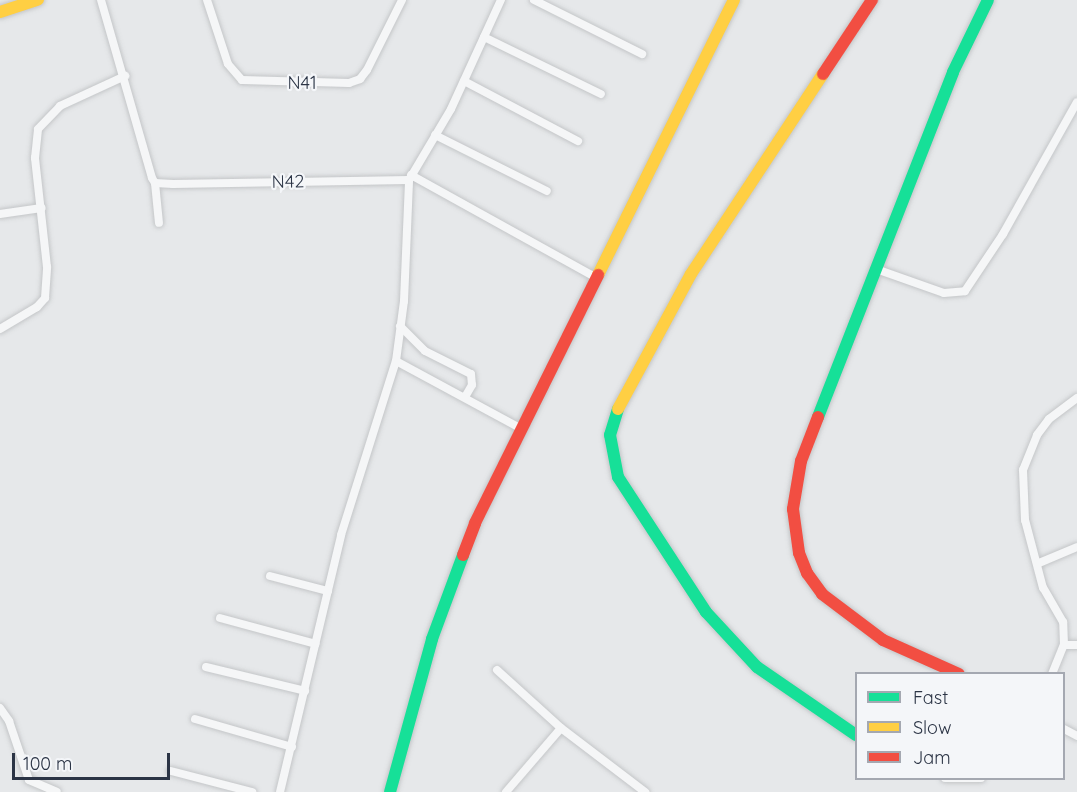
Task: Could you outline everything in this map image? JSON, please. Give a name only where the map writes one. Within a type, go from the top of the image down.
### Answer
[{"type":"street","points":[[0,12],[38,0]]},
{"type":"street","points":[[101,0],[155,183],[159,223]]},
{"type":"street","name":"N41","points":[[207,0],[228,64],[242,80],[349,83],[360,79],[367,70],[402,0]]},
{"type":"street","points":[[280,792],[328,591],[396,361],[410,178],[464,81],[501,0]]},
{"type":"street","points":[[534,0],[642,54]]},
{"type":"street","points":[[390,792],[407,718],[459,561],[734,0]]},
{"type":"street","points":[[855,734],[757,667],[706,612],[618,477],[610,435],[616,413],[691,274],[872,0]]},
{"type":"street","points":[[955,672],[883,640],[840,610],[807,573],[794,532],[795,489],[801,461],[953,72],[988,0]]},
{"type":"street","points":[[484,36],[602,94]]},
{"type":"street","points":[[0,329],[37,307],[45,298],[42,208],[35,158],[38,129],[60,106],[125,76]]},
{"type":"street","points":[[464,81],[578,141]]},
{"type":"street","points":[[876,269],[944,293],[965,291],[1003,234],[1077,102]]},
{"type":"street","points":[[435,135],[547,191]]},
{"type":"street","points":[[410,178],[597,278]]},
{"type":"street","name":"N42","points":[[155,183],[410,178]]},
{"type":"street","points":[[0,214],[42,208]]},
{"type":"street","points":[[400,326],[425,351],[471,374],[472,386],[465,397]]},
{"type":"street","points":[[396,361],[522,429]]},
{"type":"street","points":[[1053,672],[1064,645],[1063,622],[1043,588],[1039,563],[1022,505],[1023,470],[1037,435],[1049,419],[1077,398]]},
{"type":"street","points":[[1039,563],[1077,548]]},
{"type":"street","points":[[270,576],[328,591]]},
{"type":"street","points":[[220,618],[316,644]]},
{"type":"street","points":[[1064,645],[1077,645]]},
{"type":"street","points":[[206,667],[305,691]]},
{"type":"street","points":[[497,670],[561,728],[645,792]]},
{"type":"street","points":[[0,708],[9,721],[29,780],[57,792]]},
{"type":"street","points":[[195,719],[292,747]]},
{"type":"street","points":[[506,792],[561,728]]},
{"type":"street","points":[[171,771],[252,792]]},
{"type":"traffic: fast","points":[[818,417],[953,72],[988,0]]},
{"type":"traffic: fast","points":[[618,409],[610,435],[618,477],[706,612],[757,667],[855,734]]},
{"type":"traffic: fast","points":[[390,792],[432,639],[463,555]]},
{"type":"traffic: slow","points":[[0,12],[38,0]]},
{"type":"traffic: slow","points":[[598,275],[734,0]]},
{"type":"traffic: slow","points":[[618,409],[691,274],[823,74]]},
{"type":"traffic: jam","points":[[823,74],[872,0]]},
{"type":"traffic: jam","points":[[463,555],[475,523],[598,275]]},
{"type":"traffic: jam","points":[[818,417],[801,461],[793,509],[799,553],[807,573],[822,594],[883,640],[955,672]]}]
